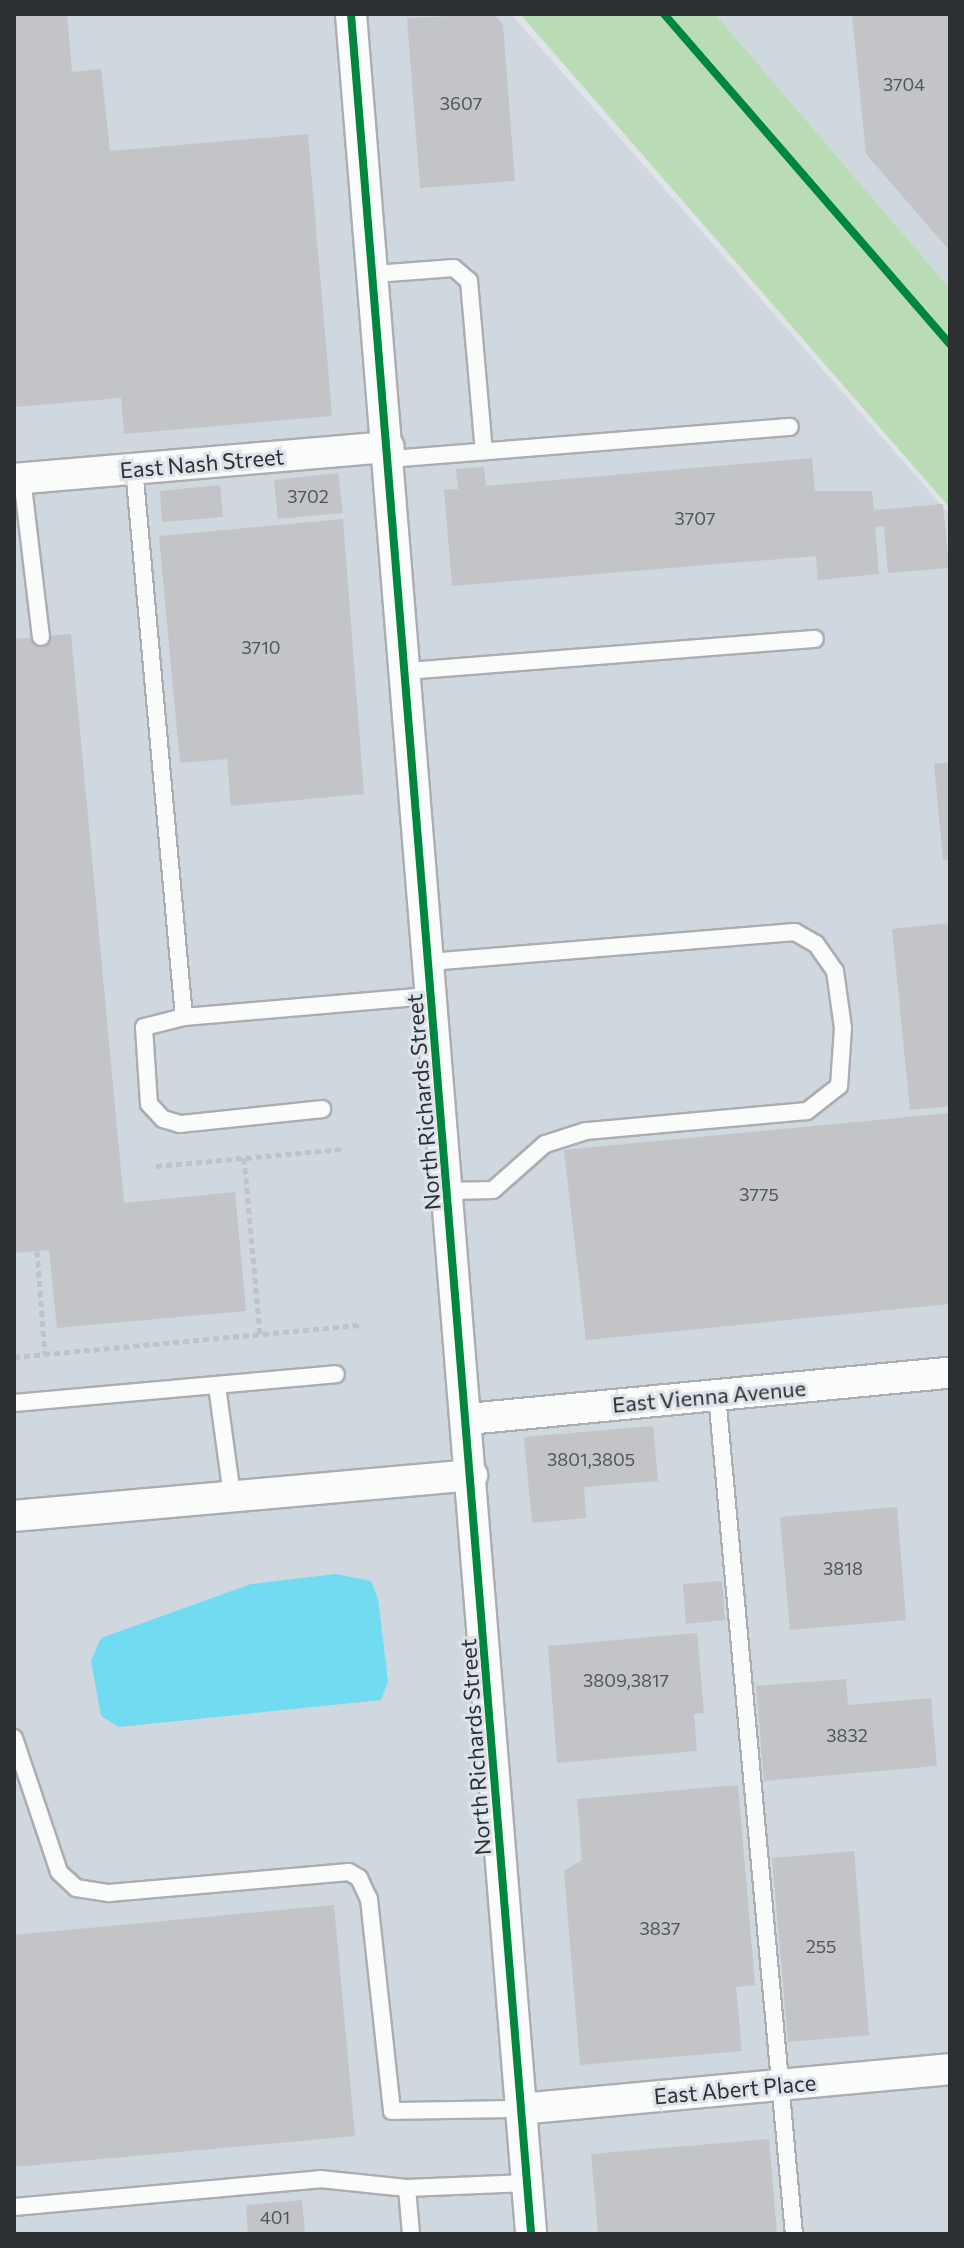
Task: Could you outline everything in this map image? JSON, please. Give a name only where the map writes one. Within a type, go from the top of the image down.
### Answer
[{"type":"street","name":"North Richards Street","points":[[351,14],[390,453],[531,2234]]},
{"type":"street","name":"East Nash Street","points":[[18,479],[134,468],[390,453]]},
{"type":"street","name":"East Vienna Avenue","points":[[468,1419],[950,1373]]},
{"type":"street","points":[[14,1516],[472,1475]]},
{"type":"street","name":"East Abert Place","points":[[520,2109],[950,2069]]},
{"type":"lane","points":[[375,274],[454,268],[469,281],[484,451]]},
{"type":"lane","points":[[390,453],[484,451],[790,427]]},
{"type":"lane","points":[[134,468],[184,1017]]},
{"type":"lane","points":[[18,479],[21,537],[41,637]]},
{"type":"lane","points":[[407,671],[815,639]]},
{"type":"lane","points":[[429,962],[795,932],[816,944],[835,971],[843,1028],[839,1086],[807,1111],[586,1131],[545,1144],[493,1190],[449,1191]]},
{"type":"lane","points":[[322,1109],[180,1124],[163,1119],[149,1104],[144,1027],[184,1017],[431,996]]},
{"type":"lane","points":[[14,1403],[336,1374]]},
{"type":"lane","points":[[217,1386],[232,1495]]},
{"type":"lane","points":[[717,1395],[794,2234]]},
{"type":"lane","points":[[14,1738],[59,1872],[76,1888],[109,1893],[349,1872],[359,1878],[369,1899],[392,2111],[520,2109]]},
{"type":"lane","points":[[14,2207],[320,2179],[407,2188],[527,2183]]},
{"type":"lane","points":[[407,2188],[411,2234]]},
{"type":"path","points":[[156,1166],[344,1149]]},
{"type":"path","points":[[244,1158],[260,1334]]},
{"type":"path","points":[[37,1251],[45,1354]]},
{"type":"path","points":[[14,1357],[360,1325]]},
{"type":"shaded area","points":[[14,14],[511,14],[950,515],[950,2234],[14,2234]]},
{"type":"shaded area","points":[[715,14],[950,14],[950,289]]},
{"type":"green space","points":[[520,14],[715,14],[950,289],[950,508]]},
{"type":"water","points":[[336,1574],[371,1581],[378,1599],[388,1681],[381,1700],[119,1727],[101,1716],[91,1661],[101,1638],[251,1584]]},
{"type":"building","points":[[14,14],[67,14],[72,72],[101,69],[110,151],[308,134],[332,416],[124,434],[121,398],[14,407]]},
{"type":"building","points":[[494,14],[503,25],[515,181],[420,188],[407,18]]},
{"type":"building","points":[[852,14],[950,14],[950,251],[866,154]]},
{"type":"building","points":[[812,458],[815,491],[872,491],[874,510],[943,504],[949,568],[888,573],[884,526],[875,527],[879,574],[818,580],[816,556],[452,586],[444,490],[458,489],[456,469],[484,467],[486,486]]},
{"type":"building","points":[[338,473],[343,513],[278,519],[274,480]]},
{"type":"building","points":[[220,485],[223,517],[162,522],[160,491]]},
{"type":"building","points":[[343,519],[364,794],[231,806],[227,759],[180,763],[159,536]]},
{"type":"building","points":[[71,634],[124,1203],[235,1192],[246,1311],[57,1328],[49,1250],[14,1253],[14,639]]},
{"type":"building","points":[[950,762],[950,859],[943,860],[934,764]]},
{"type":"building","points":[[950,923],[950,1106],[910,1110],[892,929]]},
{"type":"building","points":[[950,1113],[950,1304],[586,1340],[564,1150]]},
{"type":"building","points":[[653,1426],[658,1481],[584,1487],[586,1518],[532,1523],[524,1437]]},
{"type":"building","points":[[897,1507],[906,1620],[790,1630],[780,1517]]},
{"type":"building","points":[[722,1581],[725,1620],[686,1624],[683,1584]]},
{"type":"building","points":[[697,1633],[704,1713],[694,1714],[697,1751],[557,1763],[548,1646]]},
{"type":"building","points":[[846,1679],[848,1705],[931,1698],[937,1766],[764,1781],[756,1686]]},
{"type":"building","points":[[738,1785],[755,1985],[736,1987],[742,2051],[580,2065],[564,1871],[582,1860],[577,1799]]},
{"type":"building","points":[[854,1851],[869,2035],[788,2042],[772,1858]]},
{"type":"building","points":[[334,1905],[355,2136],[14,2167],[14,1935]]},
{"type":"building","points":[[769,2139],[777,2234],[598,2234],[591,2154]]},
{"type":"building","points":[[302,2200],[305,2234],[248,2234],[246,2205]]},
{"type":"cycle path","points":[[351,14],[531,2234]]},
{"type":"cycle path","points":[[664,14],[950,344]]}]
